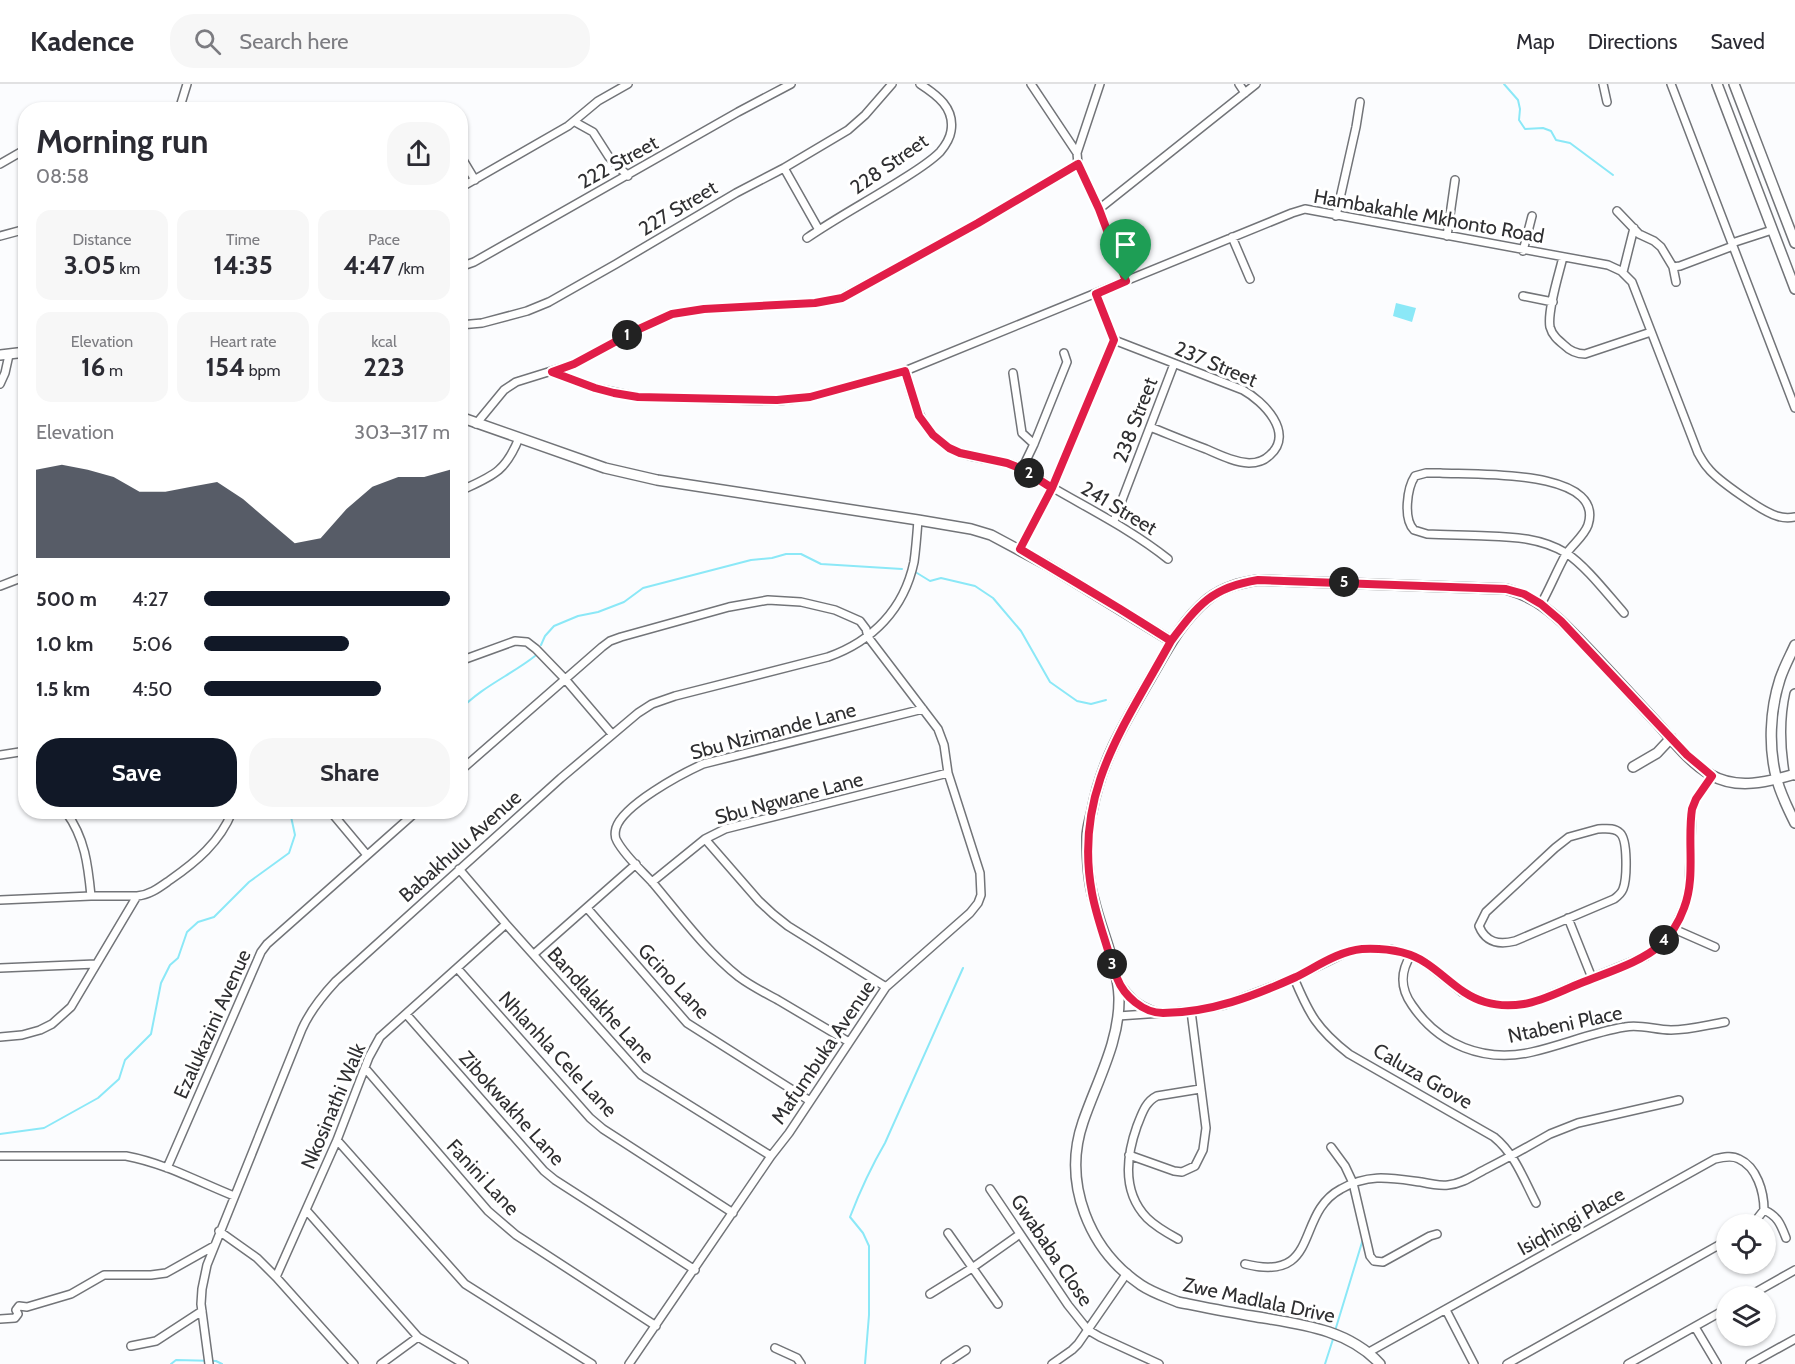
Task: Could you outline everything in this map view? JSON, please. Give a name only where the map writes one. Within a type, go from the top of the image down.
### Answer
[{"type":"street","points":[[182,102],[188,84]]},
{"type":"street","points":[[468,184],[574,122],[597,101],[628,84]]},
{"type":"street","name":"222 Street","points":[[468,264],[791,84]]},
{"type":"street","name":"227 Street","points":[[468,324],[527,311],[549,302],[848,130],[871,109],[892,84]]},
{"type":"street","name":"228 Street","points":[[807,238],[920,168],[944,146],[951,132],[949,111],[936,95],[920,84]]},
{"type":"street","points":[[1030,84],[1077,153]]},
{"type":"street","points":[[1100,84],[1077,153],[1078,164],[1099,209],[1126,281]]},
{"type":"street","points":[[1239,84],[1245,93]]},
{"type":"street","points":[[1099,209],[1256,84]]},
{"type":"street","points":[[1604,84],[1607,102]]},
{"type":"street","points":[[1671,84],[1795,408]]},
{"type":"street","points":[[1717,84],[1795,289]]},
{"type":"street","points":[[1734,84],[1795,243]]},
{"type":"street","points":[[1336,216],[1360,102]]},
{"type":"street","points":[[574,122],[593,132],[609,157],[628,176]]},
{"type":"street","points":[[0,164],[18,154]]},
{"type":"street","points":[[476,424],[504,390],[516,382],[574,364],[672,314],[704,309],[815,303],[842,298],[978,223],[1078,164]]},
{"type":"street","points":[[468,168],[475,180]]},
{"type":"street","points":[[784,168],[819,230]]},
{"type":"street","points":[[1447,236],[1455,180]]},
{"type":"street","name":"Hambakahle Mkhonto Road","points":[[552,372],[595,388],[638,397],[777,400],[810,397],[905,371],[1305,209],[1608,265],[1623,272]]},
{"type":"street","points":[[1617,211],[1639,234],[1661,247],[1673,267],[1676,282]]},
{"type":"street","points":[[1523,250],[1532,216]]},
{"type":"street","points":[[1634,228],[1623,272],[1632,282],[1698,453],[1716,477],[1766,512],[1777,516],[1795,517]]},
{"type":"street","points":[[1673,267],[1772,230]]},
{"type":"street","points":[[0,236],[18,231]]},
{"type":"street","points":[[1232,237],[1250,279]]},
{"type":"street","points":[[1563,257],[1550,317],[1550,328],[1554,336],[1568,349],[1579,354],[1594,352],[1651,332]]},
{"type":"street","points":[[1020,549],[1052,488],[1114,340],[1096,294]]},
{"type":"street","points":[[1523,296],[1553,302]]},
{"type":"street","name":"237 Street","points":[[1114,340],[1243,390],[1259,400],[1272,416],[1280,440],[1277,448],[1269,456],[1259,462],[1250,463],[1233,460],[1150,427]]},
{"type":"street","points":[[1022,469],[1067,362],[1064,353]]},
{"type":"street","points":[[0,384],[5,373],[4,355]]},
{"type":"street","name":"238 Street","points":[[1114,521],[1174,364]]},
{"type":"street","name":"241 Street","points":[[905,371],[919,416],[933,435],[949,448],[1022,469],[1114,521],[1168,559]]},
{"type":"street","points":[[1013,374],[1022,434],[1034,444]]},
{"type":"street","points":[[468,420],[622,473],[918,520],[971,529],[991,535],[1020,549],[1171,641]]},
{"type":"street","points":[[468,487],[501,469],[513,453],[519,438]]},
{"type":"street","points":[[1541,604],[1567,554],[1583,534],[1589,521],[1588,504],[1575,491],[1536,478],[1440,473],[1415,476],[1409,486],[1408,521],[1410,526],[1419,533],[1532,539],[1549,544],[1567,554],[1577,561],[1624,613]]},
{"type":"street","name":"Babakhulu Avenue","points":[[209,1364],[202,1311],[202,1289],[207,1265],[302,1029],[315,1006],[336,981],[459,869],[638,713],[663,700],[828,657],[846,651],[868,637],[888,618],[902,597],[914,561],[918,520]]},
{"type":"street","points":[[0,586],[18,579]]},
{"type":"street","name":"Zwe Madlala Drive","points":[[1380,1364],[1369,1352],[1351,1341],[1315,1327],[1178,1302],[1161,1295],[1142,1285],[1110,1258],[1096,1240],[1084,1214],[1078,1192],[1077,1147],[1082,1124],[1111,1049],[1118,1016],[1119,996],[1117,980],[1092,893],[1087,834],[1095,794],[1107,758],[1171,641],[1194,611],[1209,597],[1224,588],[1258,580],[1506,589],[1524,594],[1541,604],[1578,638],[1694,763],[1712,776],[1731,782],[1750,784],[1795,774]]},
{"type":"street","points":[[468,764],[610,641],[760,601],[801,602],[835,610],[860,621],[868,637]]},
{"type":"street","name":"Mafumbuka Avenue","points":[[629,1364],[886,987],[970,913],[981,895],[980,873],[948,773],[942,737],[868,637]]},
{"type":"street","points":[[468,658],[515,641],[531,645],[565,679],[612,734]]},
{"type":"street","points":[[1795,645],[1781,677],[1772,721],[1772,752],[1777,779],[1795,823]]},
{"type":"street","points":[[1795,694],[1790,723],[1795,774]]},
{"type":"street","name":"Sbu Nzimande Lane","points":[[636,864],[617,841],[615,830],[629,812],[654,791],[677,777],[703,764],[923,709]]},
{"type":"street","points":[[1633,767],[1657,753],[1671,738]]},
{"type":"street","points":[[0,755],[18,752]]},
{"type":"street","name":"Sbu Ngwane Lane","points":[[652,882],[705,839],[724,829],[948,773]]},
{"type":"street","points":[[1118,1016],[1191,1011],[1224,1005],[1294,978],[1349,951],[1390,949],[1411,955],[1426,963],[1462,992],[1486,1002],[1505,1006],[1526,1004],[1592,978],[1646,956],[1674,929],[1689,890],[1692,809],[1712,776]]},
{"type":"street","points":[[71,819],[82,841],[88,864],[91,896]]},
{"type":"street","points":[[0,900],[146,894],[157,889],[198,859],[223,829],[228,819]]},
{"type":"street","points":[[336,819],[367,855]]},
{"type":"street","name":"Ezalukazini Avenue","points":[[167,1168],[261,952],[267,944],[408,819]]},
{"type":"street","points":[[1598,829],[1618,831],[1623,835],[1625,843],[1625,881],[1620,895],[1568,918],[1504,944],[1496,943],[1488,938],[1479,926],[1486,912],[1569,837],[1598,829]]},
{"type":"street","points":[[705,839],[773,914],[788,926],[886,987]]},
{"type":"street","points":[[534,954],[636,864],[702,942],[740,977],[849,1042]]},
{"type":"street","name":"Bandlalakhe Lane","points":[[459,869],[641,1075],[771,1156]]},
{"type":"street","points":[[0,1036],[22,1035],[52,1024],[71,1007],[137,896]]},
{"type":"street","name":"Gcino Lane","points":[[587,908],[687,1023],[810,1101]]},
{"type":"street","points":[[1568,918],[1592,978]]},
{"type":"street","name":"Nkosinathi Walk","points":[[276,1277],[307,1210],[351,1100],[380,1037],[506,924]]},
{"type":"street","points":[[1674,929],[1715,946]]},
{"type":"street","name":"Ntabeni Place","points":[[1411,955],[1405,964],[1402,986],[1405,996],[1417,1013],[1438,1034],[1464,1048],[1486,1054],[1531,1053],[1629,1026],[1683,1030],[1725,1022]]},
{"type":"street","points":[[0,968],[96,964]]},
{"type":"street","name":"Nhlanhla Cele Lane","points":[[457,968],[590,1118],[603,1129],[733,1214]]},
{"type":"street","name":"Caluza Grove","points":[[1294,978],[1308,1010],[1331,1040],[1349,1054],[1486,1131],[1505,1146],[1536,1203]]},
{"type":"street","points":[[1117,980],[1136,1003],[1159,1013]]},
{"type":"street","points":[[1129,1155],[1182,1172],[1195,1166],[1203,1150],[1206,1128],[1191,1011]]},
{"type":"street","name":"Zibokwakhe Lane","points":[[406,1014],[544,1171],[566,1188],[694,1270]]},
{"type":"street","name":"Fanini Lane","points":[[365,1068],[484,1206],[501,1222],[516,1235],[656,1326]]},
{"type":"street","points":[[1178,1239],[1156,1226],[1138,1206],[1127,1171],[1129,1155],[1140,1118],[1152,1099],[1157,1096],[1200,1089]]},
{"type":"street","points":[[1245,1264],[1270,1269],[1292,1261],[1303,1245],[1323,1205],[1335,1192],[1353,1183],[1376,1177],[1448,1185],[1465,1180],[1550,1134],[1578,1123],[1679,1100]]},
{"type":"street","points":[[336,1140],[465,1284],[592,1364]]},
{"type":"street","points":[[1331,1148],[1349,1173],[1353,1183],[1370,1256],[1374,1261],[1383,1262],[1437,1234]]},
{"type":"street","points":[[0,1156],[126,1156],[167,1168],[234,1196]]},
{"type":"street","name":"Isiqhingi Place","points":[[1369,1352],[1715,1159],[1738,1158],[1749,1166],[1763,1194],[1764,1210]]},
{"type":"street","name":"Gwababa Close","points":[[990,1189],[1068,1305],[1088,1330]]},
{"type":"street","points":[[307,1210],[418,1337],[464,1364]]},
{"type":"street","points":[[1761,1214],[1764,1210],[1777,1218],[1786,1238]]},
{"type":"street","points":[[219,1232],[250,1252],[276,1277],[354,1364]]},
{"type":"street","points":[[948,1233],[998,1304]]},
{"type":"street","points":[[930,1294],[1020,1234]]},
{"type":"street","points":[[0,1319],[15,1318],[19,1306],[27,1307],[71,1294],[104,1275],[166,1273],[214,1246]]},
{"type":"street","points":[[1507,1364],[1716,1247]]},
{"type":"street","points":[[1767,1286],[1795,1270]]},
{"type":"street","points":[[1052,1364],[1072,1350],[1126,1273]]},
{"type":"street","points":[[1446,1310],[1474,1364]]},
{"type":"street","points":[[131,1346],[156,1341],[202,1311]]},
{"type":"street","points":[[1628,1364],[1716,1315]]},
{"type":"street","points":[[1695,1327],[1717,1364]]},
{"type":"street","points":[[1088,1330],[1159,1364]]},
{"type":"street","points":[[381,1364],[418,1337]]},
{"type":"street","points":[[1750,1364],[1795,1339]]},
{"type":"street","points":[[775,1348],[797,1358],[801,1364]]},
{"type":"street","points":[[945,1364],[966,1350]]},
{"type":"water","points":[[1396,303],[1416,308],[1412,322],[1393,316]]},
{"type":"waterway","points":[[1504,84],[1518,100],[1519,120],[1525,129],[1543,128],[1551,131],[1556,140],[1570,143],[1613,175]]},
{"type":"waterway","points":[[541,645],[554,626],[624,602],[643,588],[751,560],[801,554],[821,564],[902,569]]},
{"type":"waterway","points":[[917,573],[930,581],[941,578],[975,586],[993,598],[1021,631],[1050,682],[1077,701],[1091,704],[1106,700]]},
{"type":"waterway","points":[[468,702],[535,656]]},
{"type":"waterway","points":[[0,1134],[44,1128],[98,1098],[119,1079],[125,1060],[151,1034],[161,983],[170,965],[178,958],[187,932],[198,922],[214,917],[249,882],[289,853],[295,835],[292,819]]},
{"type":"waterway","points":[[865,1364],[869,1315],[869,1246],[863,1233],[850,1217],[963,968]]},
{"type":"waterway","points":[[1335,1331],[1363,1239]]},
{"type":"waterway","points":[[1325,1364],[1334,1336]]},
{"type":"waterway","points":[[171,1364],[176,1360],[216,1361],[222,1364]]},
{"type":"route","points":[[1126,281],[1096,294],[1114,340],[1052,488],[1020,549],[1120,609],[1171,641],[1194,611],[1209,597],[1224,588],[1258,580],[1506,589],[1524,594],[1541,604],[1578,638],[1694,763],[1712,776],[1692,809],[1689,890],[1684,907],[1674,929],[1660,945],[1646,956],[1526,1004],[1505,1006],[1473,998],[1426,963],[1411,955],[1390,949],[1374,949],[1349,951],[1294,978],[1224,1005],[1191,1011],[1159,1013],[1143,1007],[1129,997],[1117,980],[1092,893],[1087,834],[1095,794],[1107,758],[1171,641],[1020,549],[1052,488],[1022,469],[1007,463],[960,453],[949,448],[924,425],[911,395],[905,371],[794,400],[638,397],[595,388],[552,372],[574,364],[672,314],[704,309],[829,302],[842,298],[978,223],[1078,164],[1099,209],[1126,281]]}]
